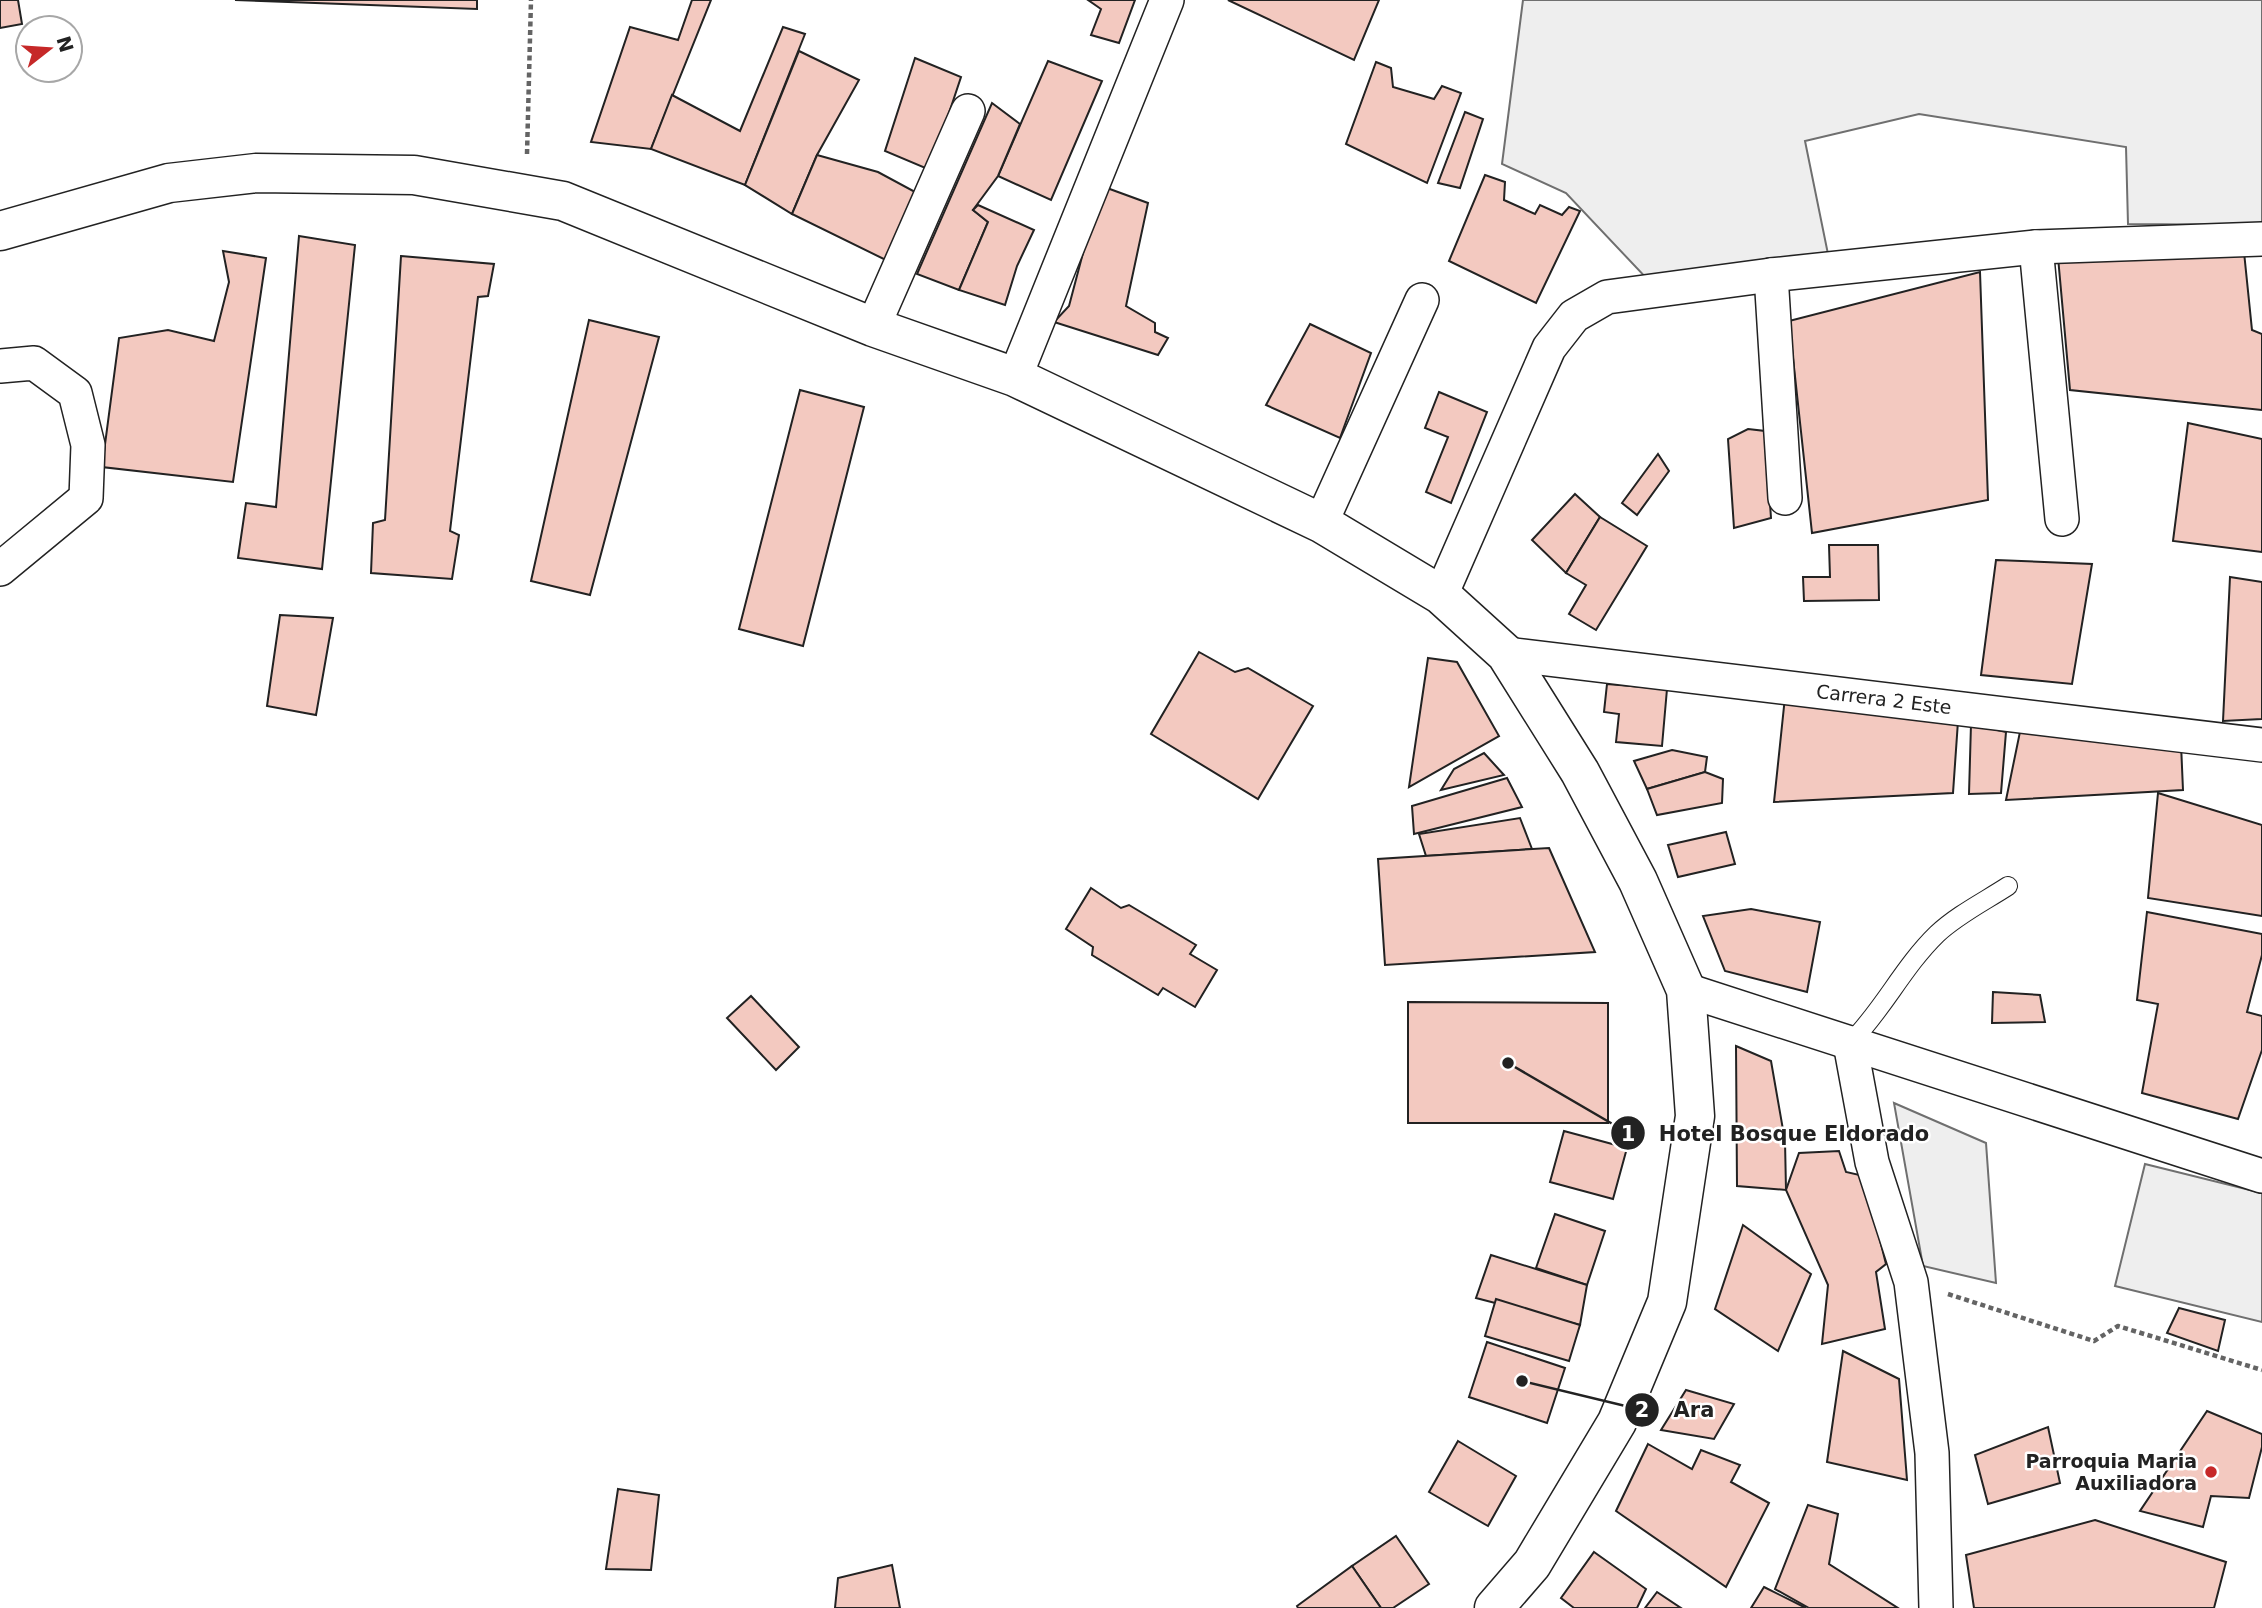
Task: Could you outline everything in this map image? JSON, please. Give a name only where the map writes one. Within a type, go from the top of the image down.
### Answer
[{"type":"main road","points":[[0,231],[169,183],[256,173],[414,175],[563,201],[873,327],[1015,377],[1321,523],[1441,595],[1506,654],[1580,772],[1638,881],[1686,990],[1695,1116],[1667,1302],[1617,1422],[1532,1564],[1494,1608]]},
{"type":"street","points":[[1015,377],[1167,0]]},
{"type":"street","points":[[873,327],[968,111]]},
{"type":"street","points":[[1441,595],[1549,348],[1574,316],[1607,297],[1771,275],[2036,247],[2262,239]]},
{"type":"street","points":[[2036,247],[2062,519]]},
{"type":"street","points":[[1771,275],[1785,498]]},
{"type":"street","points":[[1321,523],[1422,300]]},
{"type":"street","points":[[0,366],[34,363],[75,393],[88,446],[86,498],[0,569]]},
{"type":"street","name":"Carrera 2 Este","points":[[1506,654],[2262,745]]},
{"type":"street","points":[[1686,990],[2262,1176]]},
{"type":"street","points":[[1850,1043],[1872,1162],[1911,1282],[1932,1453],[1936,1608]]},
{"type":"lane","points":[[1850,1043],[1870,1023],[1900,977],[1938,933],[2008,886]]},
{"type":"path","points":[[527,154],[531,0]]},
{"type":"path","points":[[1911,1282],[2094,1341],[2118,1326],[2262,1370]]},
{"type":"shaded area","points":[[1523,0],[2262,0],[2262,225],[2128,224],[2126,147],[1919,114],[1805,141],[1829,259],[1650,282],[1566,193],[1502,164]]},
{"type":"shaded area","points":[[1894,1103],[1986,1143],[1996,1283],[1923,1266]]},
{"type":"shaded area","points":[[2145,1164],[2262,1193],[2262,1322],[2115,1286]]},
{"type":"building","points":[[0,0],[18,0],[20,14],[14,14],[14,25],[0,28]]},
{"type":"building","points":[[235,0],[477,0],[477,9]]},
{"type":"building","points":[[692,0],[711,0],[651,149],[591,142],[630,27],[678,40]]},
{"type":"building","points":[[1088,0],[1135,0],[1119,43],[1091,35],[1101,9]]},
{"type":"building","points":[[1228,0],[1379,0],[1354,60]]},
{"type":"building","points":[[783,27],[805,34],[745,185],[651,149],[672,95],[740,131]]},
{"type":"building","points":[[799,51],[859,80],[817,155],[792,214],[745,185]]},
{"type":"building","points":[[915,58],[961,77],[930,170],[885,151]]},
{"type":"building","points":[[1048,61],[1102,81],[1051,200],[998,176]]},
{"type":"building","points":[[1376,62],[1391,68],[1393,87],[1434,99],[1442,86],[1461,93],[1427,183],[1346,144]]},
{"type":"building","points":[[992,103],[1020,124],[998,176],[973,210],[988,222],[959,290],[917,274]]},
{"type":"building","points":[[1465,112],[1483,119],[1460,188],[1438,183]]},
{"type":"building","points":[[817,155],[878,172],[917,193],[892,263],[792,214]]},
{"type":"building","points":[[1485,175],[1505,182],[1504,200],[1535,214],[1540,205],[1562,215],[1569,207],[1580,211],[1536,303],[1449,261]]},
{"type":"building","points":[[1107,188],[1148,203],[1126,306],[1155,323],[1155,332],[1168,338],[1158,355],[1054,322],[1069,306],[1088,234]]},
{"type":"building","points":[[978,205],[1034,230],[1017,266],[1005,305],[959,290],[988,222],[973,210]]},
{"type":"building","points":[[299,236],[355,245],[322,569],[238,558],[246,503],[276,507]]},
{"type":"building","points":[[223,251],[266,258],[233,482],[102,467],[119,338],[168,330],[214,341],[229,282]]},
{"type":"building","points":[[2244,252],[2252,330],[2262,334],[2262,410],[2070,390],[2058,257]]},
{"type":"building","points":[[401,256],[494,264],[488,296],[478,297],[450,531],[459,535],[452,579],[371,573],[373,523],[385,520]]},
{"type":"building","points":[[1980,272],[1988,500],[1812,533],[1789,321]]},
{"type":"building","points":[[589,320],[659,337],[590,595],[531,581]]},
{"type":"building","points":[[1310,324],[1371,353],[1340,438],[1266,405]]},
{"type":"building","points":[[800,390],[864,407],[803,646],[739,629]]},
{"type":"building","points":[[1439,392],[1487,412],[1451,503],[1426,492],[1448,437],[1425,428]]},
{"type":"building","points":[[2188,423],[2262,439],[2262,552],[2173,541]]},
{"type":"building","points":[[1748,429],[1765,431],[1771,518],[1734,528],[1728,439]]},
{"type":"building","points":[[1658,454],[1669,471],[1637,515],[1622,503]]},
{"type":"building","points":[[1575,494],[1600,517],[1566,573],[1532,540]]},
{"type":"building","points":[[1600,517],[1647,546],[1596,630],[1569,614],[1586,585],[1566,573]]},
{"type":"building","points":[[1829,545],[1878,545],[1879,600],[1804,601],[1803,577],[1830,577]]},
{"type":"building","points":[[1996,560],[2092,564],[2072,684],[1981,675]]},
{"type":"building","points":[[2230,577],[2262,582],[2262,719],[2223,721]]},
{"type":"building","points":[[280,615],[333,618],[316,715],[267,706]]},
{"type":"building","points":[[1199,652],[1235,672],[1248,668],[1313,706],[1258,799],[1151,734]]},
{"type":"building","points":[[1428,658],[1457,662],[1499,736],[1409,787]]},
{"type":"building","points":[[1607,684],[1667,689],[1662,746],[1616,742],[1619,714],[1604,712]]},
{"type":"building","points":[[1785,697],[1958,721],[1953,793],[1774,802]]},
{"type":"building","points":[[2022,722],[2181,744],[2183,790],[2006,800]]},
{"type":"building","points":[[1971,724],[2006,732],[2001,793],[1969,794]]},
{"type":"building","points":[[1672,750],[1707,757],[1705,772],[1647,789],[1634,761]]},
{"type":"building","points":[[1484,753],[1504,775],[1441,790],[1454,769]]},
{"type":"building","points":[[1705,772],[1723,779],[1722,803],[1657,815],[1647,789]]},
{"type":"building","points":[[1507,778],[1522,807],[1414,834],[1412,806]]},
{"type":"building","points":[[2158,793],[2262,825],[2262,916],[2148,898]]},
{"type":"building","points":[[1520,818],[1532,849],[1426,856],[1419,834]]},
{"type":"building","points":[[1726,832],[1735,864],[1678,877],[1668,845]]},
{"type":"building","points":[[1549,848],[1595,952],[1385,965],[1378,859]]},
{"type":"building","points":[[1091,888],[1121,908],[1129,905],[1196,945],[1190,954],[1217,970],[1195,1007],[1163,988],[1158,995],[1092,955],[1093,947],[1066,929]]},
{"type":"building","points":[[1751,909],[1820,922],[1807,992],[1725,971],[1703,916]]},
{"type":"building","points":[[2147,912],[2262,934],[2262,955],[2247,1012],[2262,1016],[2262,1050],[2238,1119],[2142,1093],[2158,1004],[2137,1000]]},
{"type":"building","points":[[1993,992],[2040,995],[2045,1022],[1992,1023]]},
{"type":"building","points":[[751,996],[799,1047],[776,1070],[727,1018]]},
{"type":"building","points":[[1408,1002],[1608,1003],[1608,1123],[1408,1123]]},
{"type":"building","points":[[1736,1046],[1771,1061],[1785,1141],[1786,1190],[1737,1186]]},
{"type":"building","points":[[1564,1131],[1627,1148],[1613,1199],[1550,1182]]},
{"type":"building","points":[[1839,1151],[1846,1172],[1864,1176],[1886,1264],[1876,1272],[1885,1329],[1822,1344],[1828,1285],[1786,1190],[1799,1153]]},
{"type":"building","points":[[1555,1214],[1605,1231],[1587,1285],[1536,1268]]},
{"type":"building","points":[[1743,1225],[1811,1274],[1778,1351],[1715,1309]]},
{"type":"building","points":[[1491,1255],[1587,1285],[1580,1325],[1476,1298]]},
{"type":"building","points":[[1496,1299],[1580,1325],[1569,1361],[1485,1336]]},
{"type":"building","points":[[2179,1308],[2225,1320],[2218,1351],[2167,1333]]},
{"type":"building","points":[[1487,1342],[1565,1368],[1547,1423],[1469,1397]]},
{"type":"building","points":[[1843,1351],[1899,1379],[1907,1480],[1827,1462]]},
{"type":"building","points":[[1686,1390],[1734,1404],[1714,1439],[1661,1430]]},
{"type":"building","name":"Parroquia Maria Auxiliadora","points":[[2207,1411],[2262,1434],[2262,1447],[2249,1498],[2211,1496],[2203,1527],[2140,1511]]},
{"type":"building","points":[[2048,1427],[2060,1483],[1988,1504],[1975,1455]]},
{"type":"building","points":[[1458,1441],[1516,1476],[1488,1526],[1429,1492]]},
{"type":"building","points":[[1648,1444],[1692,1469],[1701,1450],[1740,1465],[1731,1482],[1769,1503],[1726,1587],[1616,1511]]},
{"type":"building","points":[[618,1489],[659,1495],[651,1570],[606,1569]]},
{"type":"building","points":[[1808,1505],[1838,1514],[1829,1564],[1898,1608],[1809,1608],[1775,1589]]},
{"type":"building","points":[[2095,1520],[2226,1562],[2214,1608],[1974,1608],[1966,1555]]},
{"type":"building","points":[[1396,1536],[1429,1584],[1393,1608],[1381,1608],[1352,1566]]},
{"type":"building","points":[[1594,1552],[1646,1589],[1637,1608],[1574,1608],[1561,1598]]},
{"type":"building","points":[[892,1565],[900,1608],[835,1608],[838,1578]]},
{"type":"building","points":[[1352,1566],[1381,1608],[1298,1608],[1297,1606]]},
{"type":"building","points":[[1764,1587],[1806,1608],[1751,1608]]},
{"type":"building","points":[[1657,1592],[1681,1608],[1645,1608]]},
{"type":"place","name":"Hotel Bosque Eldorado","points":[[1508,1063]]},
{"type":"place","name":"Ara","points":[[1522,1381]]},
{"type":"place","name":"Parroquia Maria Auxiliadora","points":[[2211,1472]]}]
